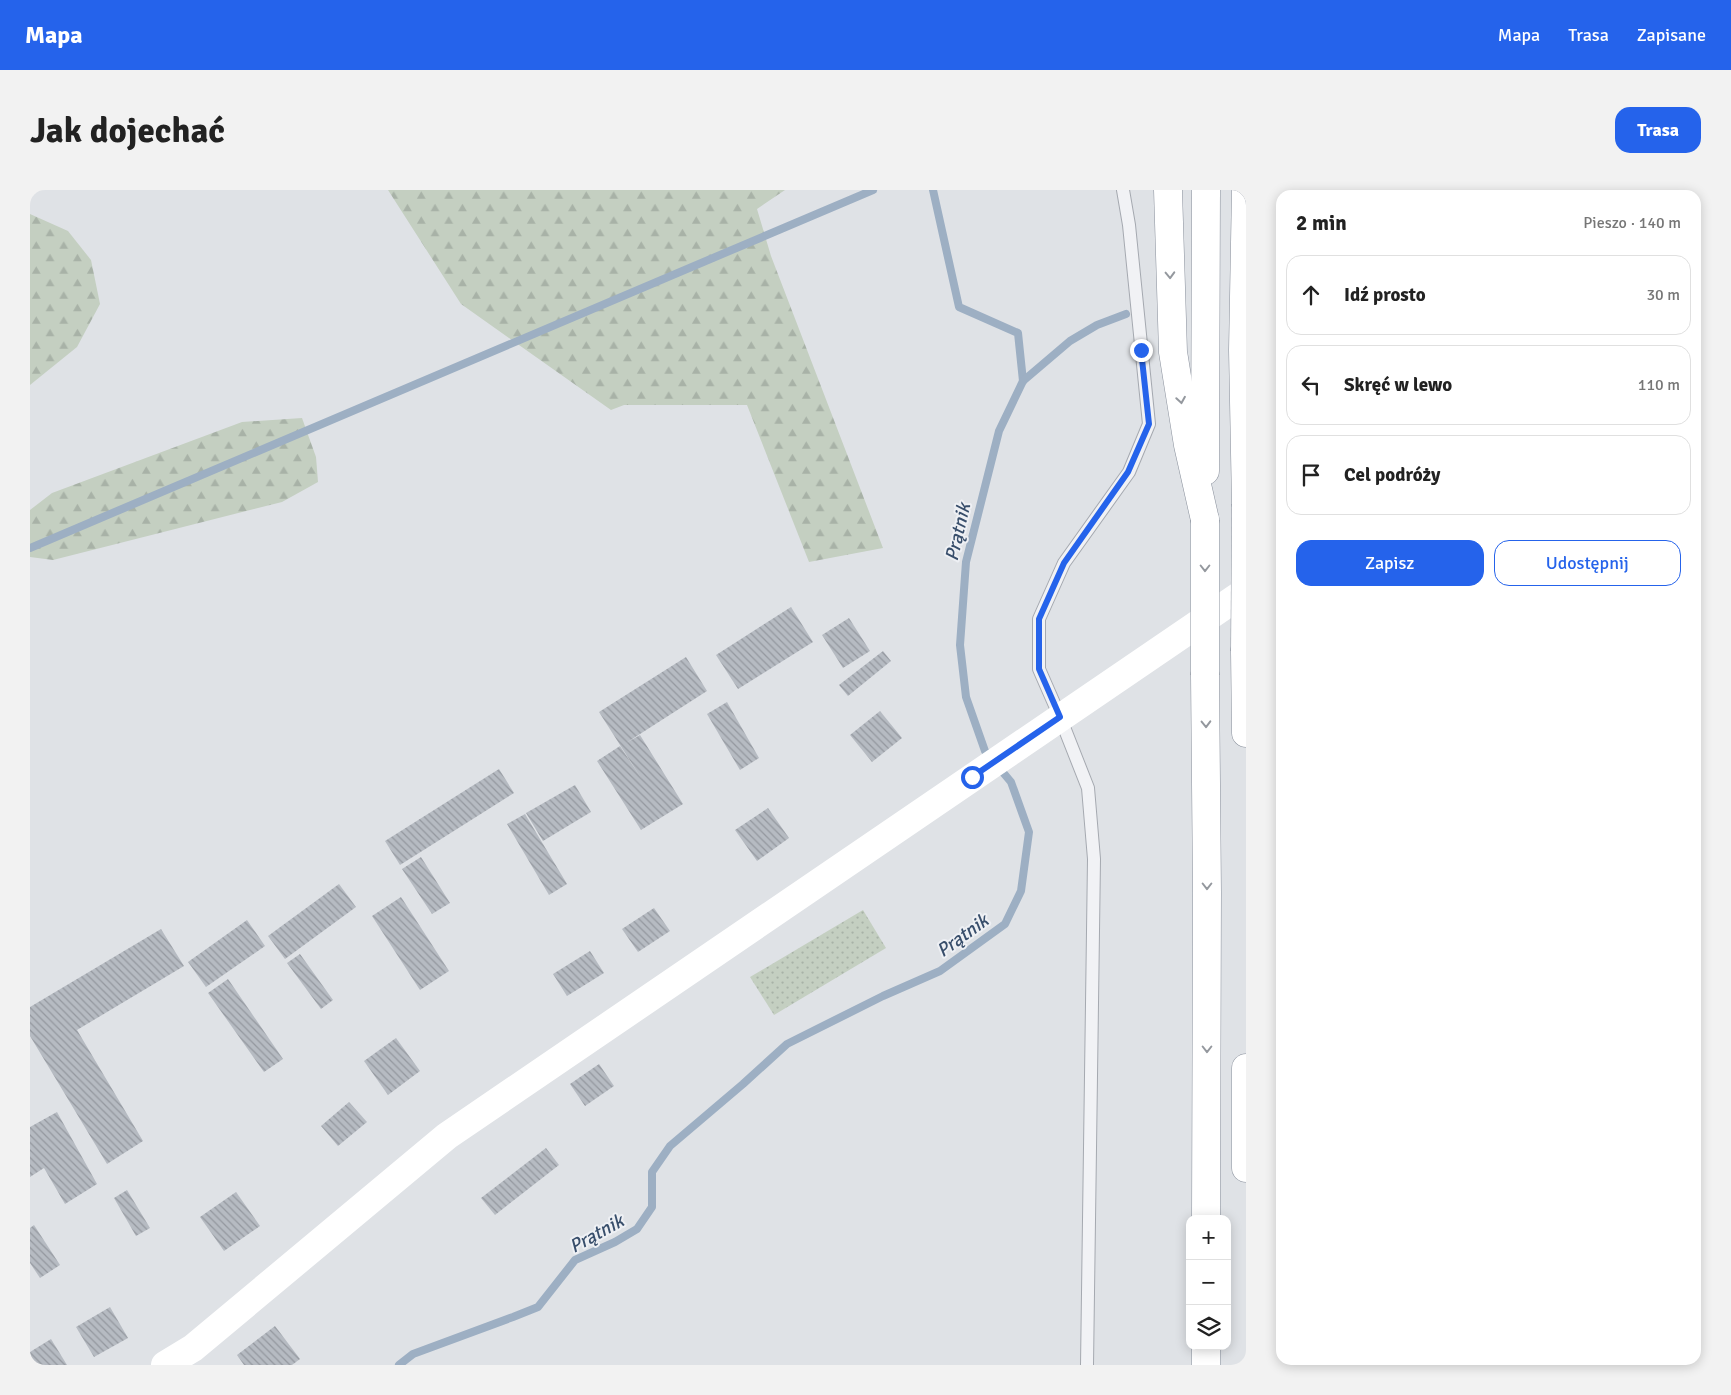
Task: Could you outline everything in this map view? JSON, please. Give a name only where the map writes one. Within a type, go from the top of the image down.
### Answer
[{"type":"main road","points":[[1168,190],[1173,352],[1188,445],[1205,520]]},
{"type":"main road","points":[[1206,190],[1206,1215]]},
{"type":"main road","points":[[1246,190],[1243,350],[1246,504],[1246,733]]},
{"type":"main road","points":[[165,1365],[193,1348],[447,1136],[1246,592]]},
{"type":"main road","points":[[1246,1068],[1246,1168]]},
{"type":"main road","points":[[1206,1350],[1206,1365]]},
{"type":"lane","points":[[1087,1365],[1094,859],[1088,788],[1039,669],[1039,619],[1064,563],[1128,472],[1149,424],[1129,225],[1123,190]]},
{"type":"green space","points":[[388,190],[785,190],[757,209],[771,256],[883,548],[809,562],[747,405],[624,405],[611,410],[461,304]]},
{"type":"green space","points":[[30,214],[68,231],[91,260],[100,304],[77,347],[30,385]]},
{"type":"green space","points":[[302,418],[316,457],[318,482],[282,502],[53,560],[30,557],[30,510],[52,493],[242,422]]},
{"type":"green space","points":[[863,910],[886,948],[774,1015],[750,977]]},
{"type":"building","points":[[791,607],[813,642],[738,689],[716,655]]},
{"type":"building","points":[[849,618],[870,651],[843,668],[822,635]]},
{"type":"building","points":[[883,651],[891,661],[848,696],[839,685]]},
{"type":"building","points":[[686,657],[707,691],[626,743],[640,735],[683,804],[641,830],[597,761],[620,746],[643,781],[599,712]]},
{"type":"building","points":[[727,702],[759,758],[740,770],[707,714]]},
{"type":"building","points":[[880,711],[902,738],[872,762],[850,735]]},
{"type":"building","points":[[499,769],[514,793],[400,865],[385,841]]},
{"type":"building","points":[[575,785],[591,812],[543,841],[526,813]]},
{"type":"building","points":[[768,808],[789,838],[757,861],[735,830]]},
{"type":"building","points":[[525,814],[567,884],[549,895],[507,824]]},
{"type":"building","points":[[421,857],[450,903],[432,914],[402,869]]},
{"type":"building","points":[[339,884],[356,907],[285,959],[268,936]]},
{"type":"building","points":[[401,897],[449,971],[420,990],[372,916]]},
{"type":"building","points":[[654,908],[670,931],[638,952],[622,929]]},
{"type":"building","points":[[247,920],[265,946],[206,987],[188,962]]},
{"type":"building","points":[[161,929],[184,966],[77,1030],[143,1141],[107,1164],[30,1036],[30,1007]]},
{"type":"building","points":[[590,951],[604,973],[567,996],[553,974]]},
{"type":"building","points":[[300,954],[333,1000],[321,1009],[287,963]]},
{"type":"building","points":[[228,979],[283,1059],[264,1072],[208,993]]},
{"type":"building","points":[[396,1038],[420,1071],[388,1095],[364,1061]]},
{"type":"building","points":[[599,1064],[614,1086],[585,1106],[570,1084]]},
{"type":"building","points":[[349,1102],[367,1122],[338,1146],[321,1126]]},
{"type":"building","points":[[57,1112],[97,1184],[65,1204],[44,1168],[30,1177],[30,1127]]},
{"type":"building","points":[[546,1148],[559,1165],[495,1215],[481,1198]]},
{"type":"building","points":[[127,1190],[150,1228],[136,1236],[114,1198]]},
{"type":"building","points":[[236,1192],[260,1226],[224,1251],[200,1217]]},
{"type":"building","points":[[34,1225],[60,1265],[40,1278],[30,1263],[30,1228]]},
{"type":"building","points":[[110,1307],[128,1338],[94,1357],[76,1327]]},
{"type":"building","points":[[275,1326],[300,1359],[292,1365],[244,1365],[237,1355]]},
{"type":"building","points":[[51,1339],[67,1365],[30,1365],[30,1352]]},
{"type":"waterway","points":[[30,548],[873,190]]},
{"type":"waterway","points":[[933,190],[959,307],[1018,333],[1023,381]]},
{"type":"waterway","name":"Prątnik","points":[[399,1365],[413,1354],[538,1307],[575,1260],[615,1242],[637,1229],[652,1207],[652,1172],[670,1146],[787,1044],[883,996],[940,971],[1005,924],[1021,891],[1029,832],[1011,782],[985,751],[966,697],[960,645],[966,562],[999,431],[1023,381],[1070,341],[1097,325],[1126,314]]},
{"type":"route","points":[[972,777],[1060,717],[1039,669],[1039,619],[1064,563],[1128,472],[1149,424],[1141,350]]}]
